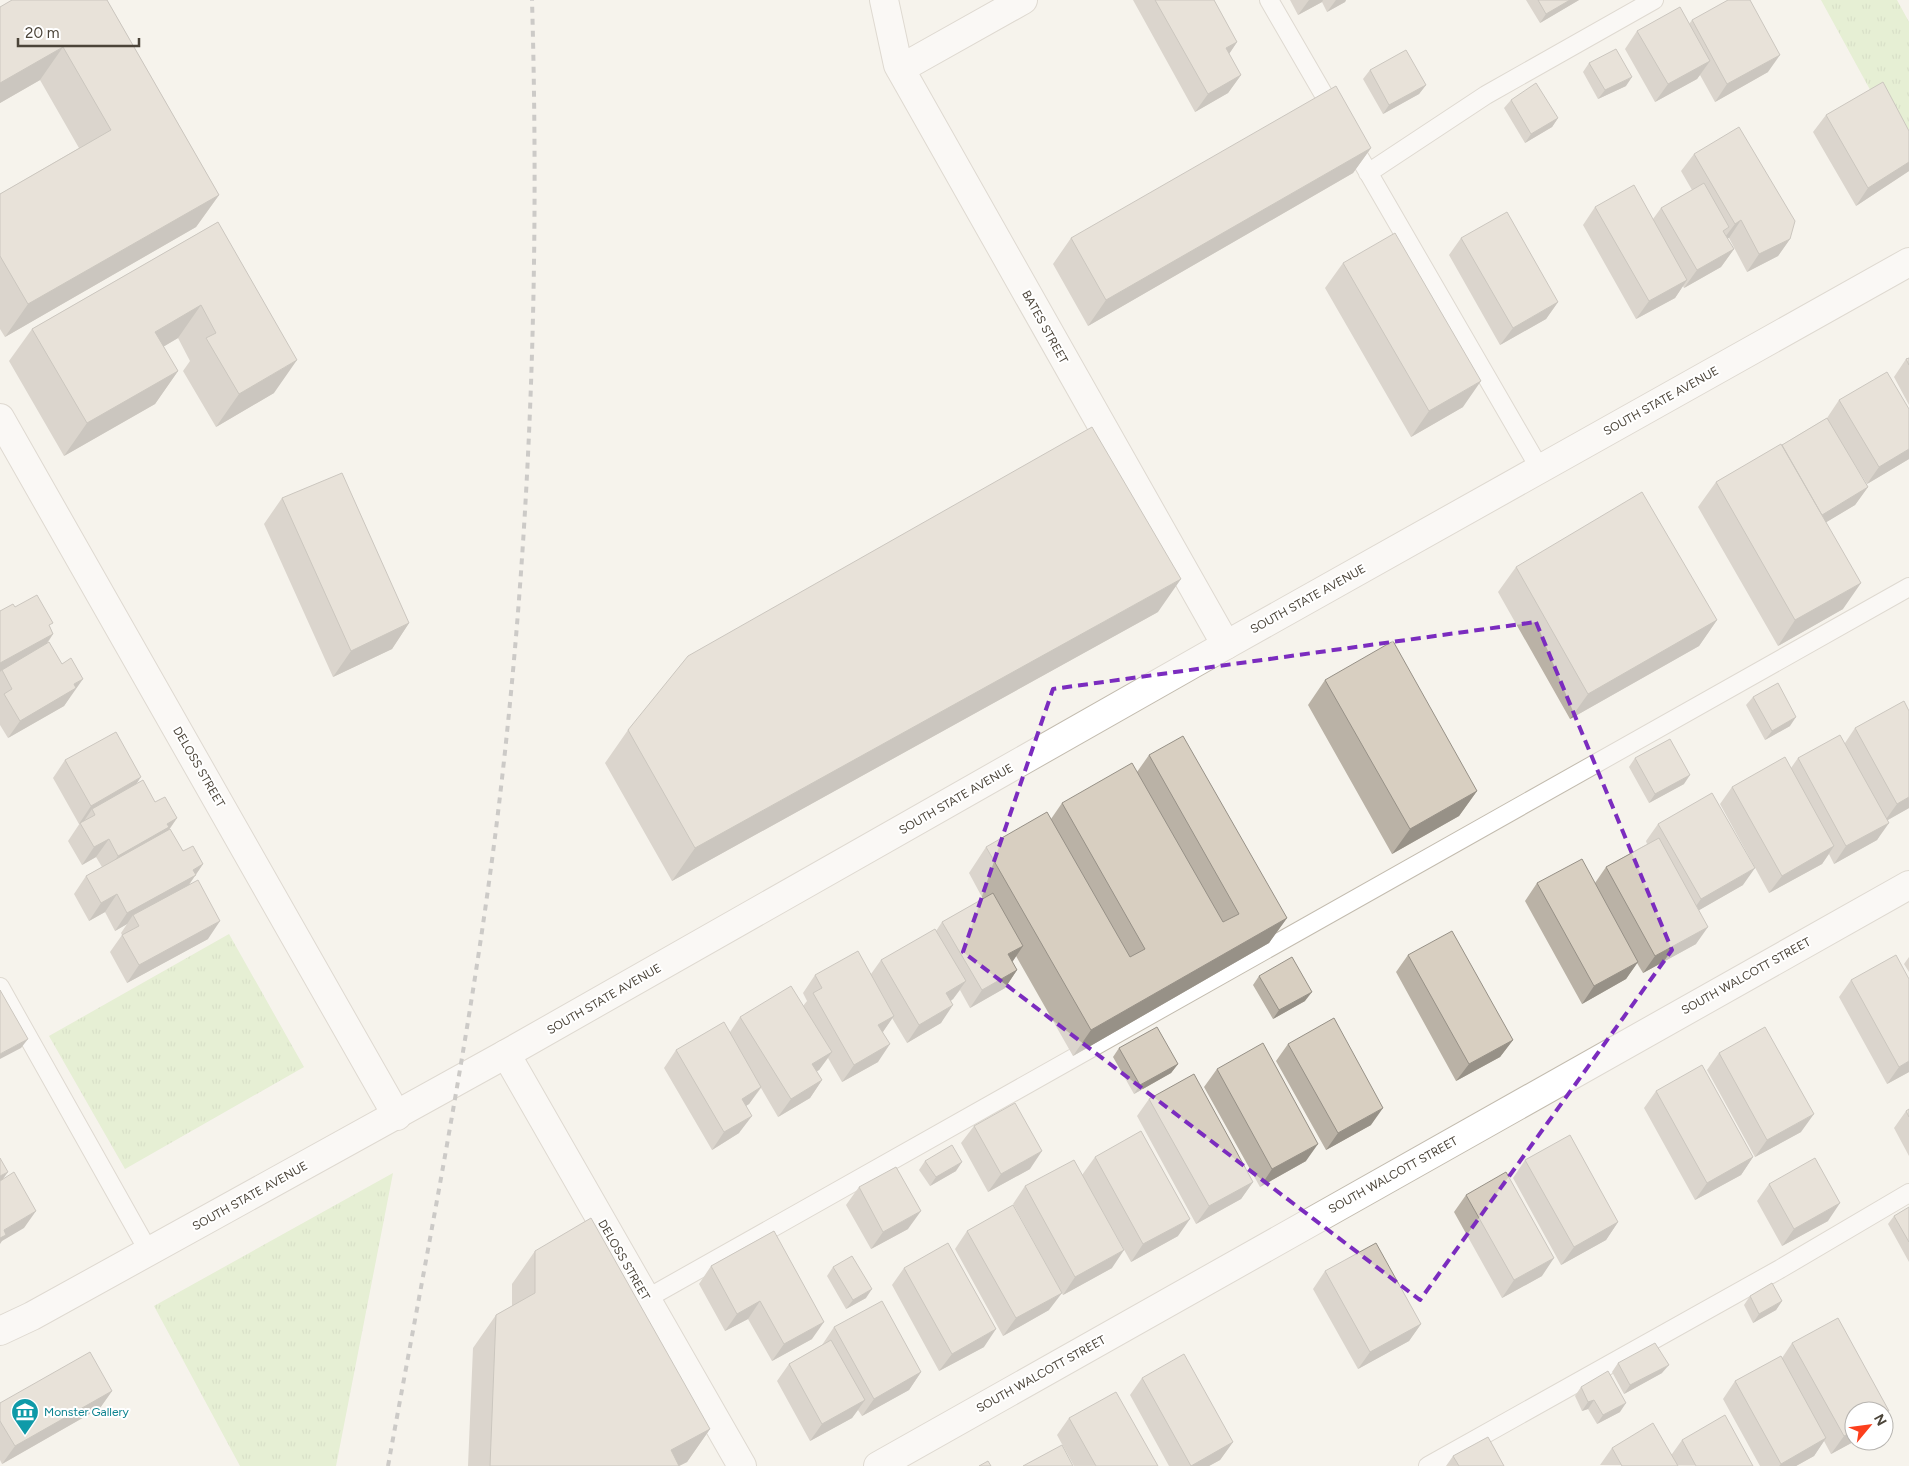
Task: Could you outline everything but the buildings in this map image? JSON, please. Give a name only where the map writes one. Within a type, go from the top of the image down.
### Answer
[{"type":"street","name":"BATES STREET","points":[[884,0],[900,69],[1226,646]]},
{"type":"street","points":[[900,69],[1023,0]]},
{"type":"street","name":"SOUTH STATE AVENUE","points":[[0,1331],[32,1316],[397,1116],[1226,646],[1909,262]]},
{"type":"street","name":"DELOSS STREET","points":[[0,418],[397,1116]]},
{"type":"street","name":"SOUTH WALCOTT STREET","points":[[878,1466],[1909,884]]},
{"type":"street","name":"DELOSS STREET","points":[[506,1054],[742,1466]]},
{"type":"lane","points":[[1269,0],[1540,469]]},
{"type":"lane","points":[[1368,173],[1486,95],[1654,0]]},
{"type":"lane","points":[[646,1299],[1909,587]]},
{"type":"lane","points":[[0,987],[149,1252]]},
{"type":"lane","points":[[1428,1466],[1780,1269],[1909,1193]]},
{"type":"highlighted area","points":[[1536,622],[1672,950],[1420,1300],[963,952],[1053,689]]},
{"type":"green space","points":[[1821,0],[1897,0],[1909,22],[1909,161]]},
{"type":"green space","points":[[229,934],[304,1067],[125,1169],[49,1036]]},
{"type":"green space","points":[[393,1173],[336,1466],[240,1466],[154,1306]]},
{"type":"railway","points":[[388,1466],[446,1152],[472,995],[495,837],[507,733],[517,629],[530,419],[535,210],[532,0]]},
{"type":"place","name":"Monster Gallery","points":[[25,1436]]}]
